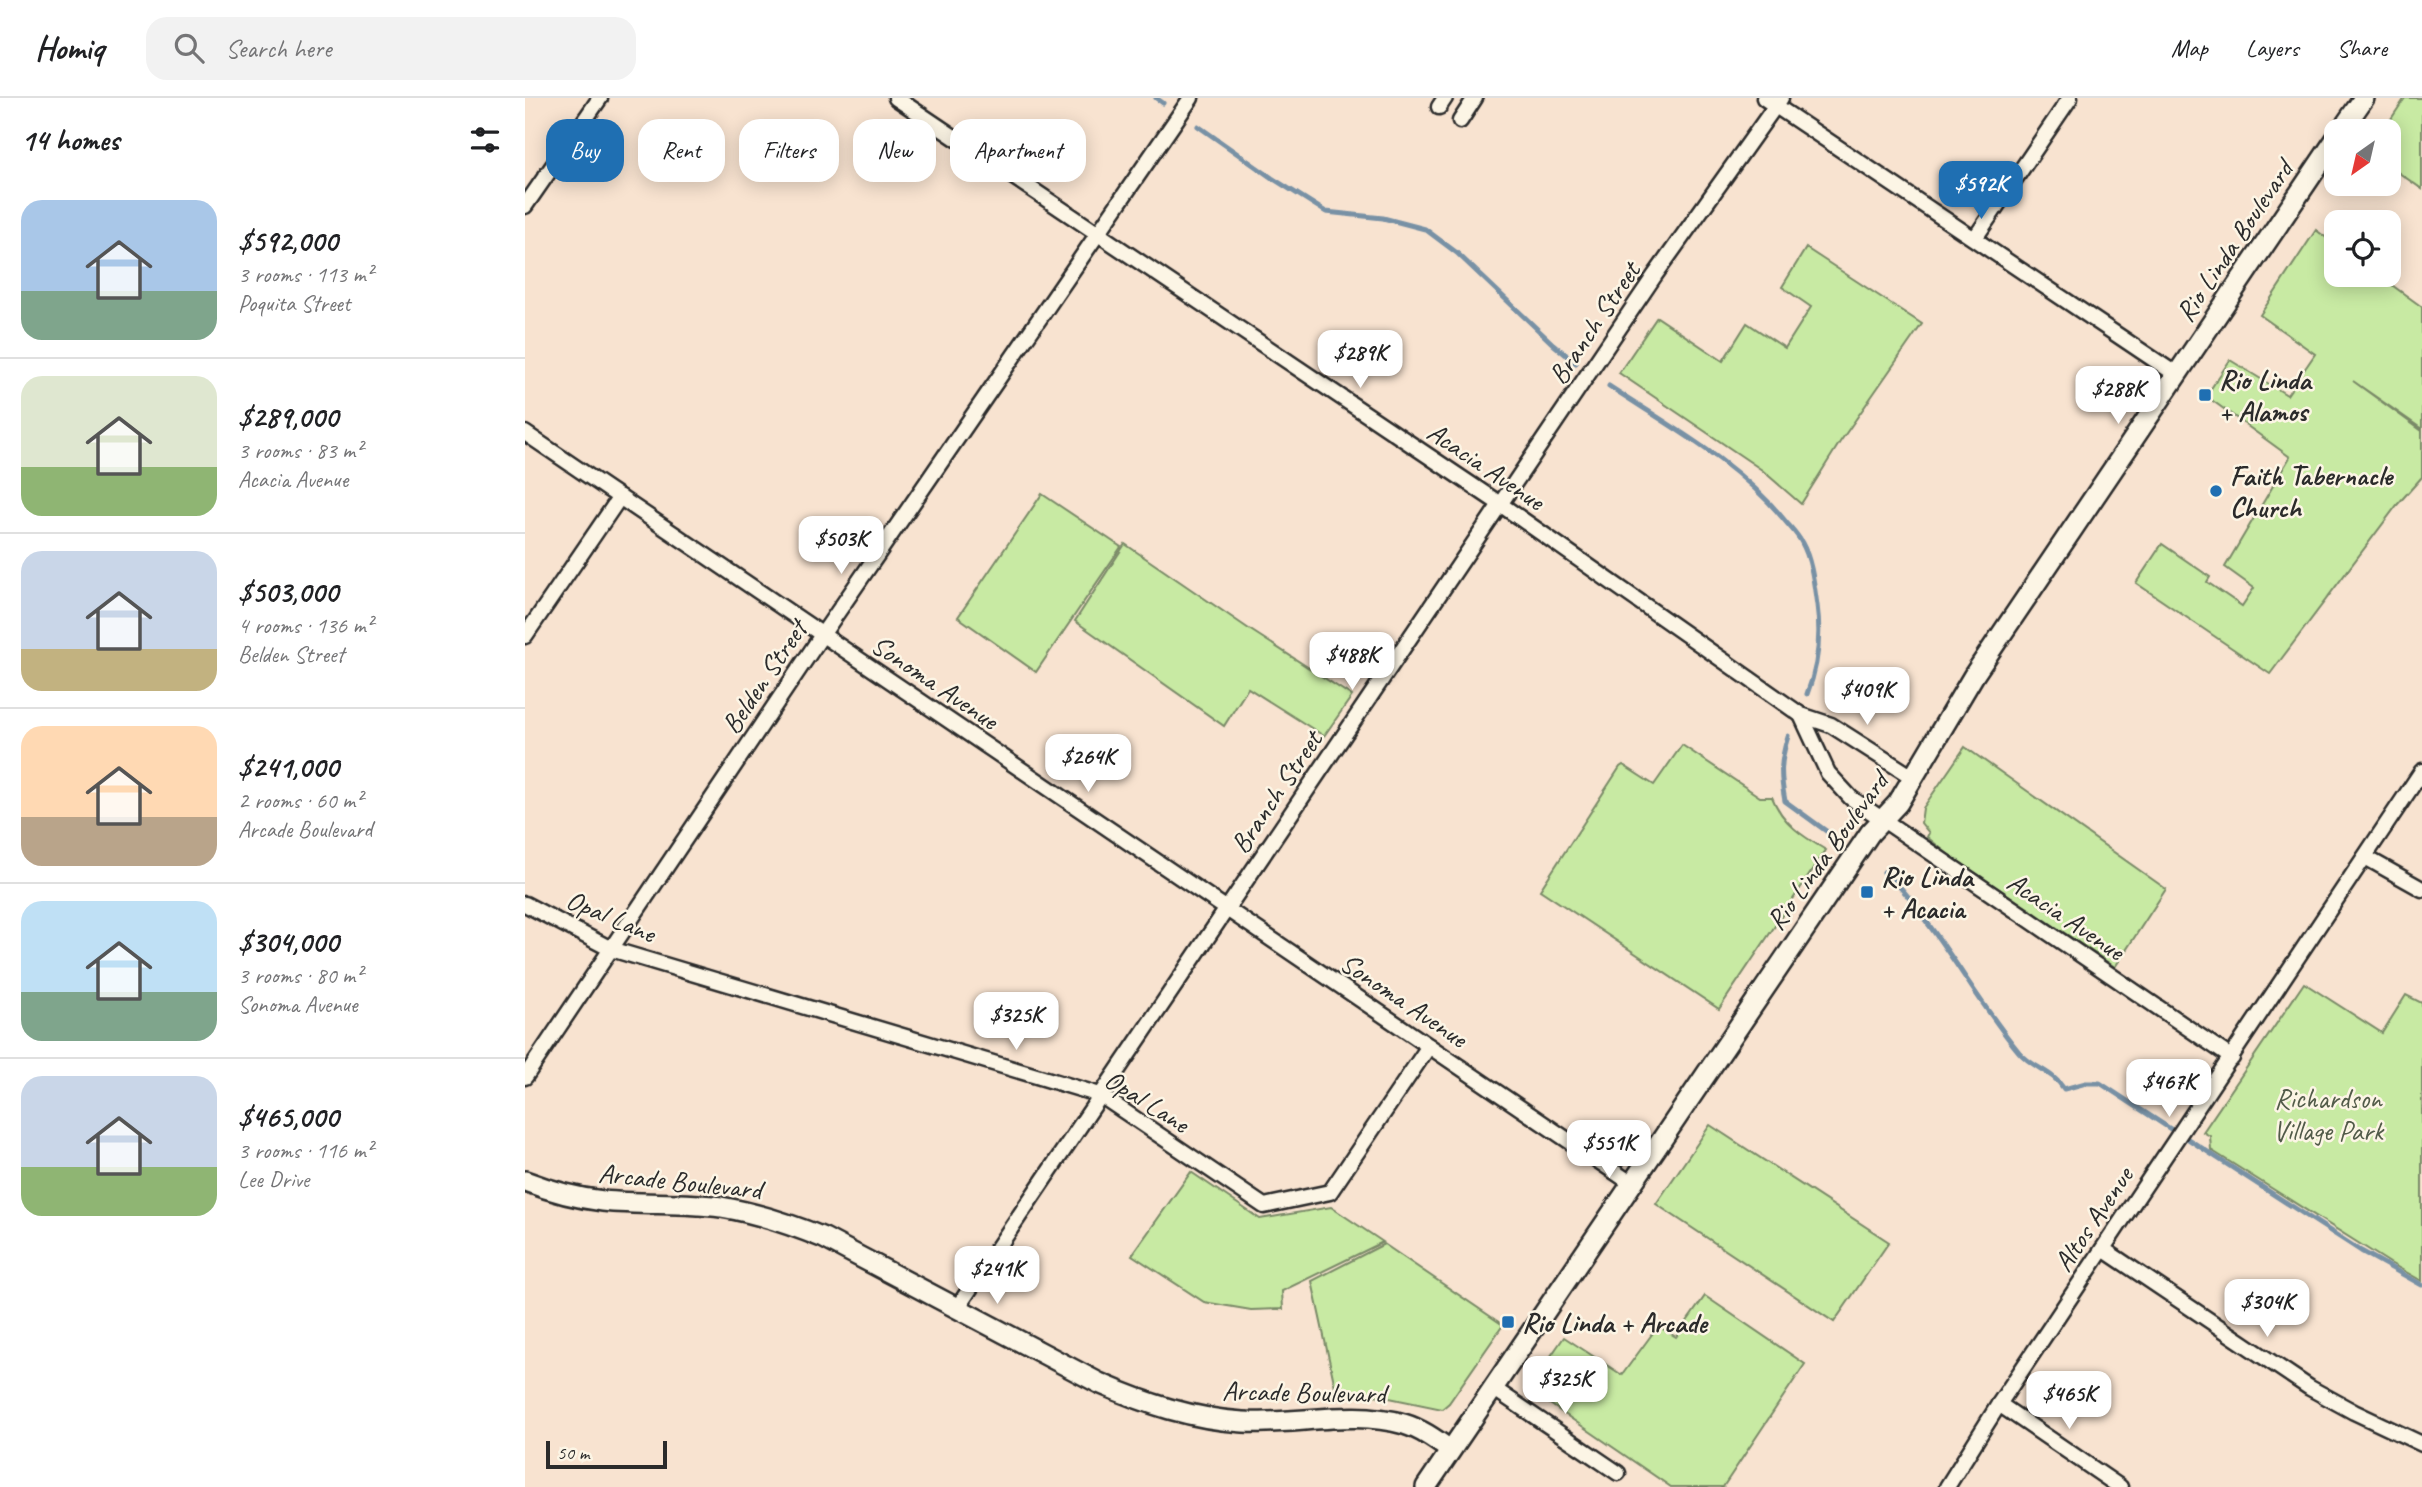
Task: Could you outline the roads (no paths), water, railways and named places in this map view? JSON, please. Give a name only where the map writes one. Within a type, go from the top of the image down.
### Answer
[{"type":"main road","points":[[2349,119],[2364,98]]},
{"type":"main road","name":"Rio Linda Boulevard","points":[[1426,1487],[1870,833],[1898,803],[1974,675],[2324,157]]},
{"type":"main road","name":"Arcade Boulevard","points":[[525,1181],[585,1198],[697,1205],[756,1214],[824,1238],[1099,1382],[1135,1398],[1173,1410],[1241,1422],[1277,1423],[1376,1417],[1407,1424],[1450,1450]]},
{"type":"street","points":[[525,206],[600,98]]},
{"type":"street","name":"Acacia Avenue","points":[[896,98],[1500,504],[1801,715],[1832,725],[1914,778]]},
{"type":"street","name":"Belden Street","points":[[525,1077],[822,635],[1191,98]]},
{"type":"street","points":[[1975,238],[2070,98]]},
{"type":"street","points":[[1460,121],[1472,99]]},
{"type":"street","points":[[1774,101],[2177,374]]},
{"type":"street","name":"Branch Street","points":[[957,1308],[1774,101]]},
{"type":"street","name":"Sonoma Avenue","points":[[525,433],[1631,1183]]},
{"type":"street","points":[[525,636],[619,497]]},
{"type":"street","name":"Acacia Avenue","points":[[1801,715],[1828,773],[1851,798],[2232,1058]]},
{"type":"street","name":"Altos Avenue","points":[[1947,1487],[2103,1248],[2422,771]]},
{"type":"street","points":[[2365,857],[2422,889]]},
{"type":"street","name":"Opal Lane","points":[[525,904],[611,949],[1100,1095],[1263,1206],[1330,1192],[1429,1046]]},
{"type":"street","points":[[2103,1248],[2310,1388],[2422,1444]]},
{"type":"street","points":[[1493,1388],[1618,1473]]},
{"type":"street","points":[[1999,1405],[2120,1487]]},
{"type":"waterway","points":[[1156,98],[1163,103]]},
{"type":"waterway","points":[[1198,126],[1326,212],[1383,218],[1425,229],[1457,253],[1576,363]]},
{"type":"waterway","points":[[1609,386],[1703,447],[1747,481],[1800,540],[1812,573],[1819,627],[1818,650],[1807,694]]},
{"type":"waterway","points":[[1788,736],[1782,768],[1785,801],[1833,836]]},
{"type":"waterway","points":[[1884,872],[1914,904],[1995,1021],[2024,1057],[2054,1078],[2064,1089],[2086,1083],[2100,1083],[2172,1130]]},
{"type":"waterway","points":[[2188,1139],[2361,1251],[2422,1285]]},
{"type":"place","name":"Rio Linda + Alamos","points":[[2205,395]]},
{"type":"place","name":"Faith Tabernacle Church","points":[[2216,491]]},
{"type":"place","name":"Rio Linda + Acacia","points":[[1867,892]]},
{"type":"place","name":"Rio Linda + Arcade","points":[[1508,1322]]},
{"type":"park label","name":"Richardson Village Park","points":[[2328,1114]]}]
